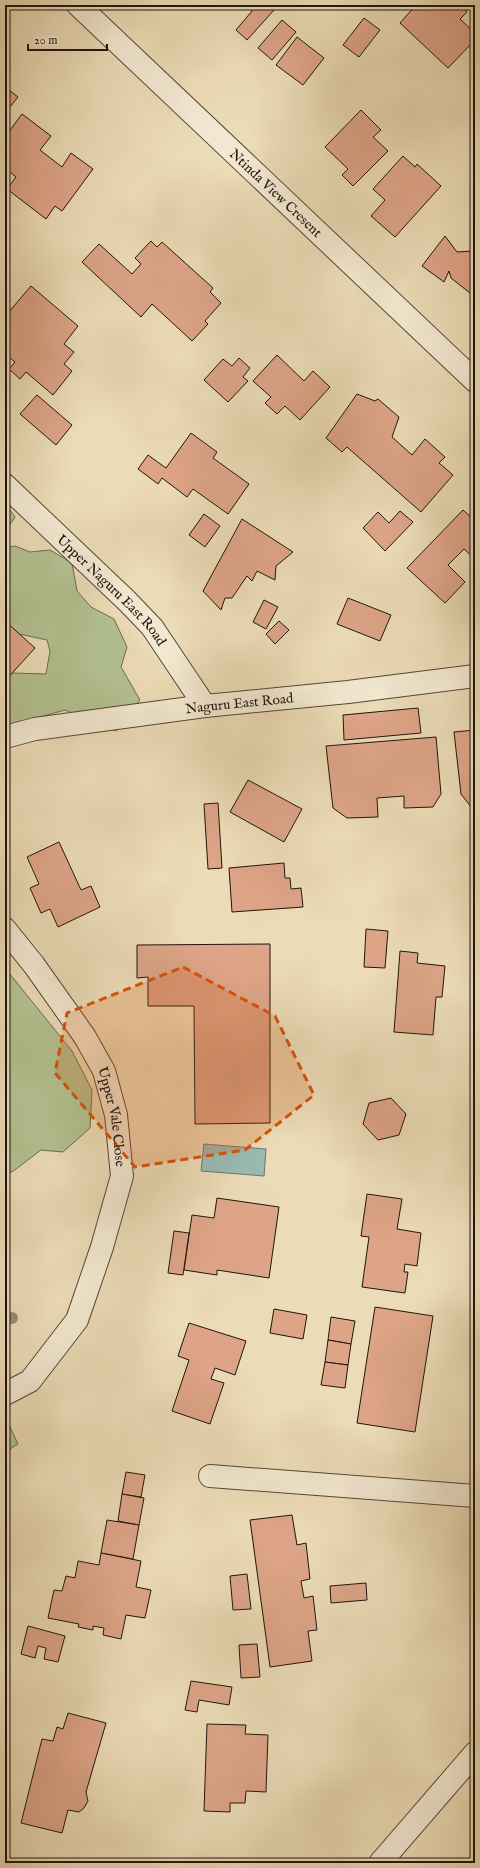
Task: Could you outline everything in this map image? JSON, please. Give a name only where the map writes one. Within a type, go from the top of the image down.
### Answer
[{"type":"street","name":"Ntinda View Cresent","points":[[78,5],[475,381]]},
{"type":"street","name":"Upper Naguru East Road","points":[[5,485],[127,601],[152,627],[206,706]]},
{"type":"street","name":"Naguru East Road","points":[[5,737],[35,729],[206,706],[348,692],[475,676]]},
{"type":"street","name":"Upper Vale Close","points":[[5,929],[34,965],[80,1030],[104,1071],[116,1115],[122,1176],[102,1246],[77,1320],[30,1381],[5,1394]]},
{"type":"street","points":[[210,1476],[475,1496]]},
{"type":"street","points":[[380,1863],[475,1753]]},
{"type":"highlighted area","points":[[183,967],[275,1016],[314,1095],[245,1150],[135,1167],[55,1073],[67,1013]]},
{"type":"green space","points":[[5,503],[15,517],[5,532]]},
{"type":"green space","points":[[15,546],[30,552],[50,550],[72,563],[77,591],[91,607],[114,619],[127,647],[121,667],[140,700],[116,731],[65,710],[15,724],[5,724],[5,678],[12,673],[46,674],[50,651],[47,640],[5,631],[5,548]]},
{"type":"green space","points":[[5,968],[72,1051],[92,1090],[90,1128],[63,1152],[41,1150],[12,1172],[5,1172]]},
{"type":"green space","points":[[5,1416],[18,1444],[5,1452]]},
{"type":"water","points":[[204,1144],[266,1149],[264,1176],[201,1171]]},
{"type":"building","points":[[246,5],[270,5],[274,10],[247,40],[236,30],[252,11]]},
{"type":"building","points":[[416,5],[460,5],[467,12],[460,19],[475,33],[475,40],[448,68],[400,23]]},
{"type":"building","points":[[364,18],[380,30],[359,57],[343,45]]},
{"type":"building","points":[[282,20],[296,32],[272,60],[258,48]]},
{"type":"building","points":[[297,37],[324,58],[303,85],[276,65]]},
{"type":"building","points":[[5,87],[18,97],[5,113]]},
{"type":"building","points":[[361,110],[381,130],[373,137],[388,151],[353,186],[342,175],[348,169],[325,147]]},
{"type":"building","points":[[22,114],[51,136],[40,150],[62,167],[71,153],[93,169],[62,211],[55,206],[46,219],[7,189],[16,177],[5,168],[5,137]]},
{"type":"building","points":[[403,156],[415,167],[417,164],[441,186],[395,237],[371,216],[385,200],[373,189]]},
{"type":"building","points":[[445,236],[457,252],[472,251],[475,253],[475,297],[451,278],[449,271],[444,282],[422,266]]},
{"type":"building","points":[[151,241],[157,247],[162,242],[213,288],[210,292],[221,303],[205,321],[208,324],[192,341],[152,304],[141,317],[82,262],[99,244],[132,274],[141,264],[135,258]]},
{"type":"building","points":[[31,286],[78,326],[64,344],[74,352],[64,364],[72,371],[53,395],[26,372],[20,379],[9,369],[15,362],[5,354],[5,310],[8,313]]},
{"type":"building","points":[[277,355],[304,381],[313,371],[330,387],[300,420],[285,406],[277,414],[265,403],[271,397],[253,381]]},
{"type":"building","points":[[239,358],[250,368],[243,377],[248,381],[228,402],[204,380],[223,359],[232,366]]},
{"type":"building","points":[[357,394],[375,401],[378,399],[399,417],[392,437],[412,455],[425,439],[445,457],[439,463],[453,475],[421,512],[347,447],[342,452],[326,438]]},
{"type":"building","points":[[37,395],[72,425],[56,445],[20,414]]},
{"type":"building","points":[[191,433],[217,452],[213,458],[249,484],[228,514],[193,489],[187,497],[162,478],[158,484],[138,469],[148,455],[166,468]]},
{"type":"building","points":[[463,510],[471,517],[475,512],[475,559],[464,549],[448,565],[465,582],[445,603],[407,568]]},
{"type":"building","points":[[400,511],[413,522],[385,551],[363,528],[378,512],[389,523]]},
{"type":"building","points":[[204,514],[220,526],[205,547],[189,535]]},
{"type":"building","points":[[242,519],[293,552],[276,566],[275,580],[257,571],[252,581],[247,576],[232,598],[225,598],[221,610],[203,591]]},
{"type":"building","points":[[348,598],[391,615],[380,641],[337,624]]},
{"type":"building","points":[[264,600],[278,607],[266,629],[253,622]]},
{"type":"building","points":[[5,621],[35,648],[5,681]]},
{"type":"building","points":[[279,621],[289,630],[275,644],[266,634]]},
{"type":"building","points":[[418,708],[421,733],[344,740],[343,715]]},
{"type":"building","points":[[475,730],[475,812],[461,794],[454,732]]},
{"type":"building","points":[[436,737],[441,794],[433,807],[404,808],[404,796],[377,798],[378,817],[347,818],[333,808],[326,746]]},
{"type":"building","points":[[248,780],[302,809],[284,842],[230,812]]},
{"type":"building","points":[[218,803],[222,868],[208,869],[204,804]]},
{"type":"building","points":[[59,842],[81,890],[91,886],[100,907],[58,927],[50,909],[41,913],[30,888],[39,884],[27,857]]},
{"type":"building","points":[[284,863],[285,878],[290,878],[291,889],[301,888],[303,907],[232,912],[229,868]]},
{"type":"building","points":[[366,929],[388,931],[385,968],[364,967]]},
{"type":"building","points":[[270,944],[270,1123],[195,1124],[194,1006],[148,1006],[148,977],[137,978],[137,945]]},
{"type":"building","points":[[400,951],[418,953],[417,963],[445,966],[442,997],[436,997],[433,1035],[394,1032]]},
{"type":"building","points":[[391,1098],[406,1114],[399,1135],[378,1140],[363,1124],[369,1103]]},
{"type":"building","points":[[367,1194],[402,1199],[397,1229],[421,1233],[417,1266],[405,1264],[404,1272],[408,1272],[405,1293],[362,1287],[369,1237],[361,1236]]},
{"type":"building","points":[[217,1198],[279,1207],[269,1278],[217,1270],[217,1275],[184,1270],[192,1215],[214,1218]]},
{"type":"building","points":[[174,1231],[189,1233],[183,1275],[168,1273]]},
{"type":"building","points":[[375,1307],[433,1316],[415,1432],[357,1423]]},
{"type":"building","points":[[274,1309],[307,1315],[303,1339],[270,1333]]},
{"type":"building","points":[[331,1317],[355,1321],[351,1344],[328,1340]]},
{"type":"building","points":[[189,1323],[246,1341],[235,1375],[215,1368],[211,1379],[224,1383],[210,1424],[172,1411],[189,1360],[178,1356]]},
{"type":"building","points":[[328,1340],[351,1344],[348,1365],[325,1362]]},
{"type":"building","points":[[325,1362],[348,1365],[345,1388],[321,1385]]},
{"type":"building","points":[[126,1472],[145,1475],[141,1497],[122,1494]]},
{"type":"building","points":[[122,1494],[144,1498],[139,1525],[118,1521]]},
{"type":"building","points":[[292,1515],[297,1545],[306,1543],[310,1579],[301,1581],[304,1598],[313,1596],[317,1630],[308,1631],[312,1661],[270,1667],[250,1520]]},
{"type":"building","points":[[107,1520],[139,1525],[133,1559],[101,1553]]},
{"type":"building","points":[[101,1553],[141,1561],[136,1587],[151,1590],[145,1618],[126,1615],[121,1639],[103,1635],[104,1628],[93,1626],[93,1630],[78,1627],[79,1624],[48,1618],[54,1590],[62,1591],[66,1576],[75,1578],[78,1561],[99,1565]]},
{"type":"building","points":[[247,1574],[251,1609],[233,1610],[230,1576]]},
{"type":"building","points":[[366,1583],[367,1600],[331,1603],[330,1586]]},
{"type":"building","points":[[28,1626],[65,1636],[58,1662],[44,1659],[46,1648],[38,1646],[35,1658],[21,1654]]},
{"type":"building","points":[[257,1644],[260,1677],[241,1678],[239,1645]]},
{"type":"building","points":[[191,1681],[232,1687],[229,1705],[199,1700],[197,1712],[185,1710]]},
{"type":"building","points":[[68,1713],[106,1723],[86,1792],[88,1801],[84,1808],[79,1812],[68,1810],[62,1833],[21,1823],[42,1739],[53,1741],[57,1727],[63,1729]]},
{"type":"building","points":[[207,1724],[246,1725],[245,1734],[268,1735],[266,1792],[246,1791],[245,1803],[230,1803],[230,1812],[204,1811]]}]
